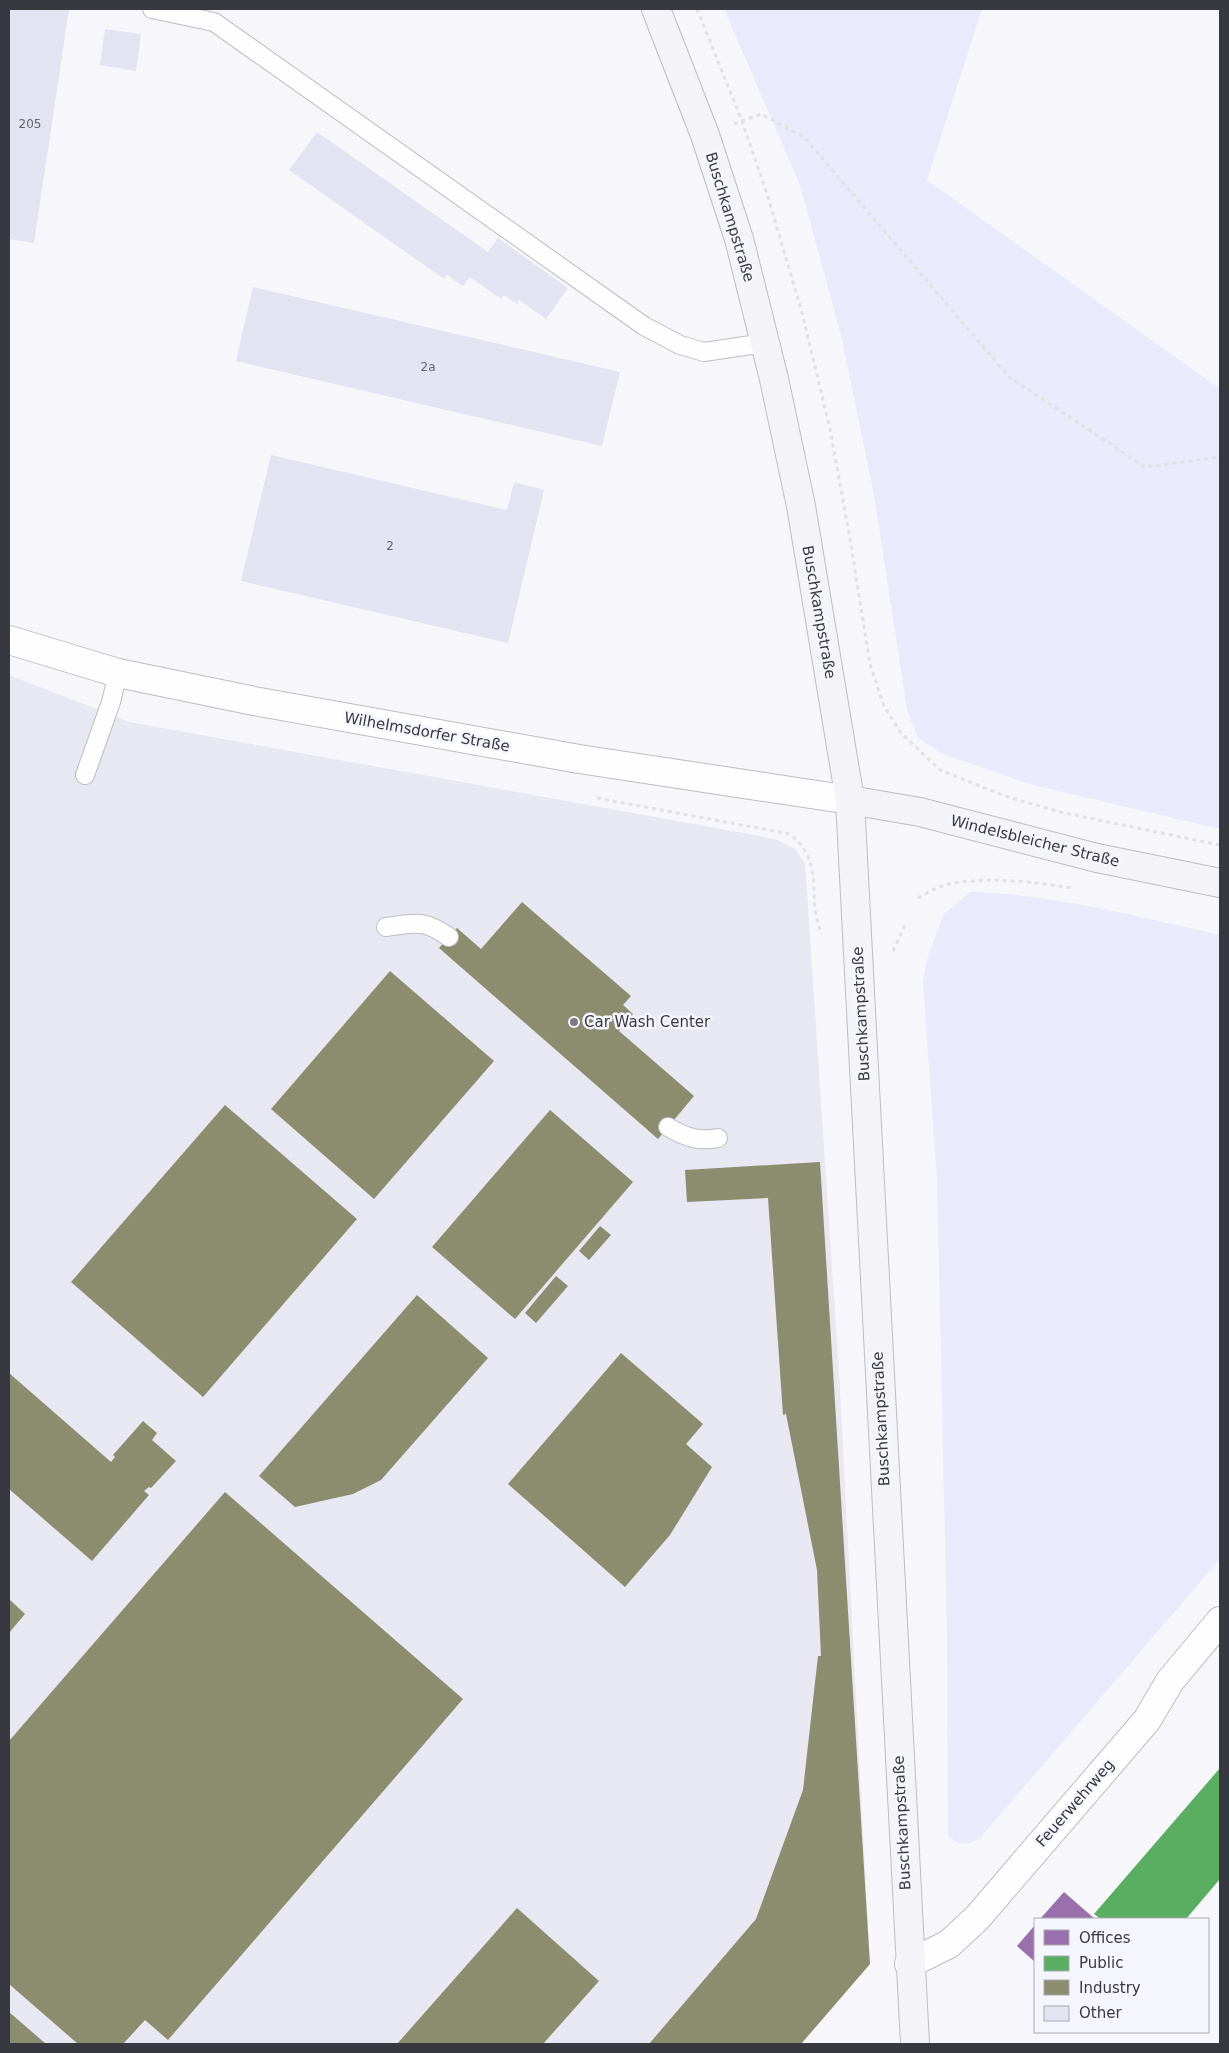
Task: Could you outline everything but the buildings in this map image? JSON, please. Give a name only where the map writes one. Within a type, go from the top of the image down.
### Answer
[{"type":"main road","name":"Buschkampstraße","points":[[656,9],[705,135],[739,239],[765,343],[801,506],[850,800],[914,2044]]},
{"type":"main road","name":"Windelsbleicher Straße","points":[[850,800],[920,812],[1088,856],[1220,883]]},
{"type":"street","name":"Wilhelmsdorfer Straße","points":[[9,640],[118,674],[254,701],[579,759],[850,800]]},
{"type":"street","name":"Feuerwehrweg","points":[[909,1964],[948,1944],[977,1918],[1146,1720],[1179,1669],[1220,1621]]},
{"type":"lane","points":[[152,9],[214,22],[644,326],[680,345],[704,352],[724,351],[765,343]]},
{"type":"lane","points":[[85,775],[112,702],[118,674]]},
{"type":"lane","points":[[386,927],[416,923],[432,925],[449,937]]},
{"type":"lane","points":[[668,1127],[684,1136],[704,1141],[718,1138]]},
{"type":"path","points":[[697,9],[742,121],[768,197],[802,313],[830,430],[870,664],[884,706],[901,733],[940,770],[1005,796],[1060,812],[1220,845]]},
{"type":"path","points":[[705,135],[761,114],[804,137],[1008,377],[1145,467],[1220,457]]},
{"type":"path","points":[[596,797],[790,834],[803,845],[812,866],[817,923]]},
{"type":"path","points":[[918,898],[941,886],[964,882],[1030,882],[1074,888]]},
{"type":"shaded area","points":[[724,9],[982,9],[927,180],[1220,389],[1220,829],[1033,785],[940,753],[918,738],[907,710],[874,495],[841,335],[800,185]]},
{"type":"shaded area","points":[[9,675],[130,722],[778,840],[795,849],[805,863],[839,1371],[870,1964],[801,2044],[9,2044]]},
{"type":"shaded area","points":[[970,892],[1033,897],[1065,902],[1220,935],[1220,1559],[981,1837],[964,1844],[948,1836],[947,1636],[937,1181],[923,983],[926,963],[943,915]]},
{"type":"place","name":"Car Wash Center","points":[[574,1022]]}]
